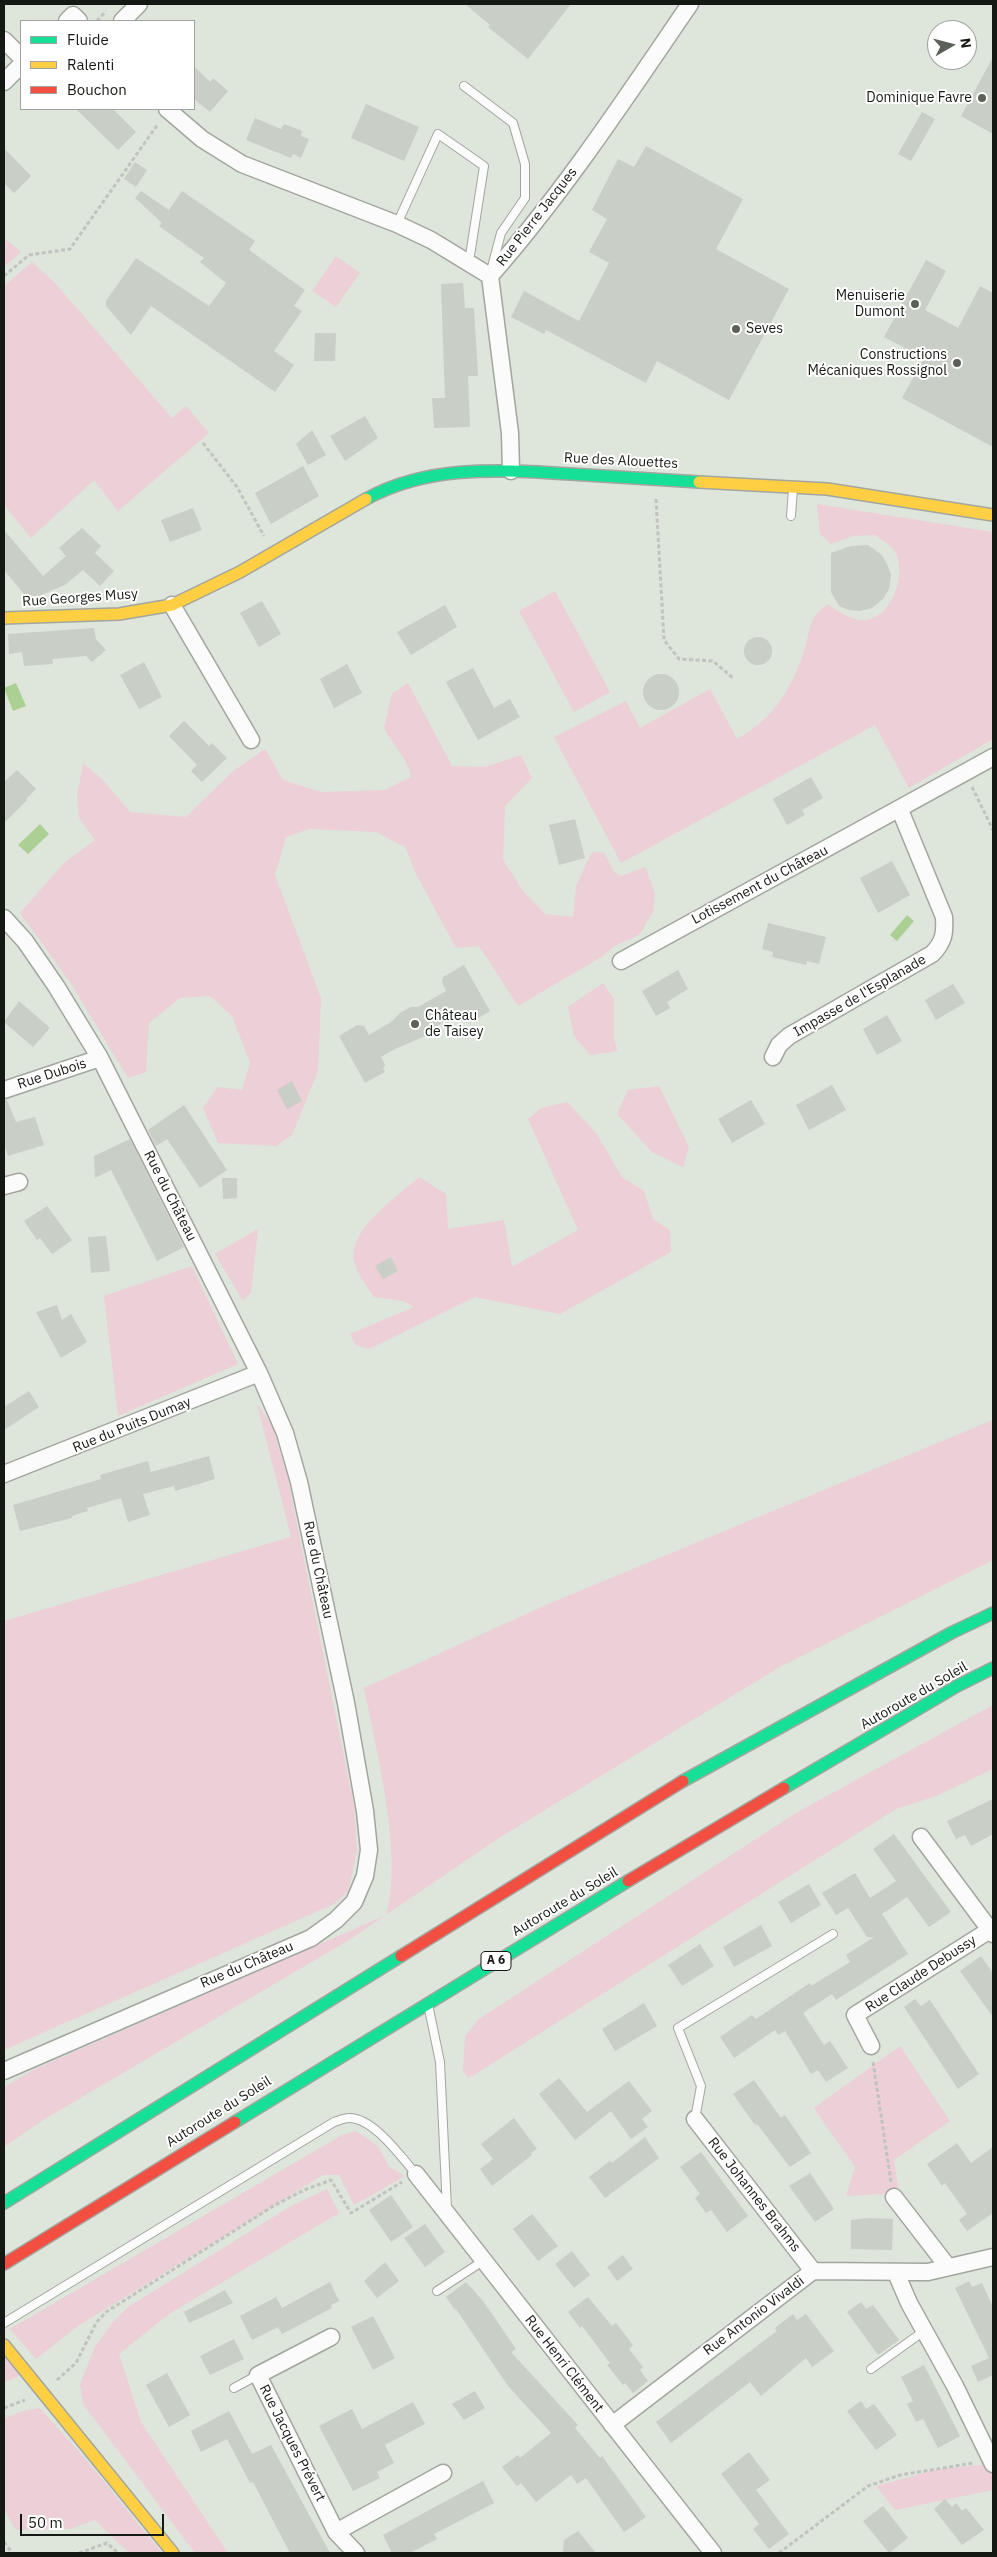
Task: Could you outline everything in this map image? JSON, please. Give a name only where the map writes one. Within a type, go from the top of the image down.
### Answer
[{"type":"main road","name":"Rue des Alouettes","points":[[270,555],[369,497],[407,480],[442,473],[511,471],[827,489],[993,515]]},
{"type":"main road","name":"Rue Georges Musy","points":[[4,618],[119,614],[172,605],[270,555]]},
{"type":"main road","points":[[4,2203],[679,1784],[951,1633],[993,1613]]},
{"type":"main road","name":"Autoroute du Soleil","points":[[4,2264],[427,2003],[957,1686],[993,1668]]},
{"type":"main road","points":[[4,2345],[173,2553]]},
{"type":"street","points":[[123,20],[139,4]]},
{"type":"street","name":"Rue Pierre Jacques","points":[[167,110],[202,139],[242,164],[396,224],[469,262],[490,276],[514,248],[587,152],[690,4]]},
{"type":"street","points":[[68,20],[73,15],[78,20]]},
{"type":"street","points":[[4,40],[20,56]]},
{"type":"street","points":[[4,82],[20,66]]},
{"type":"street","points":[[490,276],[510,433],[511,471]]},
{"type":"street","points":[[172,605],[251,740]]},
{"type":"street","points":[[900,810],[993,757]]},
{"type":"street","name":"Lotissement du Château","points":[[621,961],[900,810]]},
{"type":"street","name":"Impasse de l'Esplanade","points":[[773,1057],[779,1045],[789,1036],[932,954],[941,944],[945,933],[944,916],[900,810]]},
{"type":"street","name":"Rue du Château","points":[[4,918],[25,941],[100,1058],[259,1373],[285,1433],[300,1482],[346,1703],[366,1811],[369,1850],[365,1876],[354,1902],[336,1920],[311,1938],[4,2070]]},
{"type":"street","name":"Rue Dubois","points":[[4,1090],[100,1058]]},
{"type":"street","name":"Rue du Puits Dumay","points":[[4,1474],[259,1373]]},
{"type":"street","points":[[921,1837],[992,1931]]},
{"type":"street","name":"Rue Claude Debussy","points":[[871,2046],[855,2016],[992,1931]]},
{"type":"street","name":"Rue Johannes Brahms","points":[[695,2119],[813,2271]]},
{"type":"street","name":"Rue Henri Clément","points":[[416,2174],[713,2553]]},
{"type":"street","points":[[894,2197],[948,2268]]},
{"type":"street","name":"Rue Antonio Vivaldi","points":[[612,2425],[813,2271],[928,2272],[993,2257]]},
{"type":"street","points":[[896,2273],[992,2462]]},
{"type":"street","name":"Rue Jacques Prévert","points":[[331,2338],[258,2375],[336,2532],[356,2553]]},
{"type":"street","points":[[336,2532],[443,2473]]},
{"type":"lane","points":[[464,86],[513,123],[526,164],[525,198],[502,233],[490,276]]},
{"type":"lane","points":[[396,224],[438,134],[484,166],[469,262]]},
{"type":"lane","points":[[791,516],[793,487]]},
{"type":"lane","points":[[695,2119],[701,2086],[678,2028],[833,1934]]},
{"type":"lane","points":[[427,2003],[440,2062],[448,2216]]},
{"type":"lane","points":[[4,2323],[334,2122],[349,2118],[364,2123],[384,2137],[416,2174]]},
{"type":"lane","points":[[437,2291],[483,2261]]},
{"type":"lane","points":[[871,2369],[924,2331]]},
{"type":"lane","points":[[234,2388],[258,2375]]},
{"type":"path","points":[[4,276],[29,255],[70,249],[167,110]]},
{"type":"path","points":[[203,443],[237,487],[270,555]]},
{"type":"path","points":[[655,478],[664,640],[679,658],[713,661],[733,678]]},
{"type":"path","points":[[965,773],[993,830]]},
{"type":"path","points":[[871,2046],[894,2197]]},
{"type":"path","points":[[4,2408],[43,2392],[76,2363],[96,2324],[106,2312],[275,2205],[304,2190],[330,2180],[351,2213],[416,2174]]},
{"type":"path","points":[[779,2553],[868,2486],[900,2475],[935,2467],[992,2462]]},
{"type":"path","points":[[4,2542],[12,2553]]},
{"type":"path","points":[[79,2553],[107,2543],[118,2553]]},
{"type":"shaded area","points":[[4,238],[21,252],[4,267]]},
{"type":"shaded area","points":[[336,256],[360,273],[336,307],[312,291]]},
{"type":"shaded area","points":[[32,262],[55,283],[172,418],[186,406],[209,433],[118,511],[94,480],[31,538],[4,505],[4,286]]},
{"type":"shaded area","points":[[817,504],[993,532],[993,739],[909,788],[875,725],[621,863],[554,737],[626,701],[640,728],[710,689],[737,739],[762,722],[772,712],[788,689],[800,663],[811,624],[816,615],[827,604],[845,615],[865,620],[875,617],[883,611],[896,592],[899,569],[898,558],[893,549],[875,535],[853,536],[831,544],[820,534]]},
{"type":"shaded area","points":[[555,591],[610,692],[574,712],[519,611]]},
{"type":"shaded area","points":[[16,683],[26,706],[13,711],[4,688]]},
{"type":"shaded area","points":[[408,683],[452,766],[485,767],[521,755],[532,778],[505,806],[503,860],[523,891],[545,914],[573,917],[576,886],[592,852],[604,853],[615,873],[621,876],[645,867],[655,893],[653,912],[639,935],[616,945],[603,956],[518,1006],[479,946],[456,948],[416,874],[405,847],[376,832],[309,829],[286,837],[275,875],[321,998],[318,1071],[292,1135],[276,1146],[218,1143],[203,1108],[218,1087],[242,1090],[250,1063],[232,1016],[210,996],[180,998],[149,1023],[146,1072],[128,1078],[70,982],[20,913],[64,863],[95,840],[79,817],[77,797],[83,763],[103,780],[130,812],[186,817],[232,772],[265,749],[283,780],[321,792],[385,790],[411,777],[404,758],[384,728],[392,694]]},
{"type":"shaded area","points":[[40,824],[49,834],[28,854],[18,845]]},
{"type":"shaded area","points":[[907,915],[914,921],[897,941],[890,935]]},
{"type":"shaded area","points":[[603,983],[614,999],[614,1037],[617,1051],[590,1055],[574,1036],[568,1007]]},
{"type":"shaded area","points":[[659,1086],[689,1147],[683,1167],[652,1152],[617,1114],[628,1090]]},
{"type":"shaded area","points":[[567,1102],[596,1133],[622,1177],[644,1191],[653,1219],[670,1230],[671,1252],[560,1314],[475,1297],[369,1349],[356,1345],[350,1334],[414,1307],[403,1301],[374,1297],[356,1267],[354,1254],[357,1241],[374,1217],[419,1177],[446,1194],[448,1229],[504,1220],[512,1267],[578,1230],[528,1119],[541,1108]]},
{"type":"shaded area","points":[[258,1229],[251,1292],[243,1301],[215,1254]]},
{"type":"shaded area","points":[[192,1266],[238,1364],[118,1416],[104,1296]]},
{"type":"shaded area","points":[[257,1404],[272,1425],[287,1475],[354,1806],[357,1850],[348,1891],[334,1904],[4,2050],[4,1621],[291,1537]]},
{"type":"shaded area","points":[[993,1420],[993,1560],[778,1668],[499,1838],[386,1915],[391,1891],[390,1834],[381,1771],[364,1688],[548,1604]]},
{"type":"shaded area","points":[[993,1705],[993,1769],[936,1796],[896,1809],[469,2078],[463,2071],[465,2036],[479,2019],[796,1813]]},
{"type":"shaded area","points":[[385,1915],[349,1940],[43,2120],[4,2147],[4,2087],[35,2069]]},
{"type":"shaded area","points":[[900,2046],[950,2121],[894,2160],[899,2193],[846,2196],[855,2167],[814,2108]]},
{"type":"shaded area","points":[[356,2131],[378,2146],[389,2167],[405,2176],[354,2205],[339,2175],[323,2175],[78,2326],[36,2359],[10,2329],[342,2135]]},
{"type":"shaded area","points":[[327,2189],[339,2213],[169,2314],[119,2354],[141,2422],[228,2553],[195,2553],[83,2404],[80,2384],[95,2347],[111,2324],[128,2307],[291,2206]]},
{"type":"shaded area","points":[[4,2356],[20,2375],[4,2383]]},
{"type":"shaded area","points":[[40,2408],[83,2456],[162,2553],[129,2553],[95,2520],[70,2529],[16,2530],[4,2510],[4,2418],[23,2411]]},
{"type":"shaded area","points":[[988,2464],[993,2474],[993,2490],[895,2510],[876,2486],[935,2470]]},
{"type":"building","points":[[465,4],[571,4],[528,59],[488,27],[490,25]]},
{"type":"building","name":"Dominique Favre","points":[[993,57],[993,134],[961,116]]},
{"type":"building","points":[[195,67],[210,82],[213,78],[228,91],[210,112],[195,100]]},
{"type":"building","points":[[366,104],[419,127],[404,161],[351,138]]},
{"type":"building","points":[[77,110],[114,110],[136,132],[118,150]]},
{"type":"building","points":[[922,112],[935,119],[911,161],[898,154]]},
{"type":"building","points":[[255,118],[281,129],[284,124],[302,131],[301,136],[309,139],[301,158],[293,154],[291,158],[246,140]]},
{"type":"building","points":[[646,146],[743,199],[716,249],[789,289],[729,400],[657,361],[646,383],[546,330],[544,334],[511,317],[524,291],[579,321],[609,263],[589,252],[607,219],[592,210],[618,159],[634,167]]},
{"type":"building","points":[[4,148],[31,176],[14,193],[4,183]]},
{"type":"building","points":[[135,162],[147,170],[136,187],[124,179]]},
{"type":"building","points":[[141,191],[169,210],[182,191],[255,241],[249,250],[305,290],[294,306],[302,311],[274,351],[294,365],[275,392],[151,306],[131,335],[106,306],[106,301],[136,258],[209,306],[226,283],[200,262],[204,258],[159,226],[162,223],[135,198]]},
{"type":"building","name":"Constructions Mécaniques Rossignol","points":[[926,260],[946,271],[925,310],[958,328],[980,286],[993,293],[993,447],[902,398],[924,358],[884,337]]},
{"type":"building","points":[[463,283],[465,308],[474,308],[478,376],[468,376],[470,427],[434,428],[432,398],[445,398],[441,284]]},
{"type":"building","points":[[315,333],[336,333],[335,361],[314,361]]},
{"type":"building","points":[[365,416],[378,438],[345,461],[330,436]]},
{"type":"building","points":[[312,430],[326,455],[308,465],[296,444]]},
{"type":"building","points":[[303,466],[319,496],[271,524],[255,493]]},
{"type":"building","points":[[193,508],[202,530],[170,542],[161,520]]},
{"type":"building","points":[[82,528],[101,546],[95,553],[114,571],[100,586],[83,570],[65,585],[29,600],[4,570],[4,530],[43,576],[66,556],[59,548]]},
{"type":"building","points":[[868,545],[882,555],[888,566],[891,575],[889,589],[883,599],[872,608],[860,611],[849,610],[839,606],[831,592],[831,553],[851,546]]},
{"type":"building","points":[[262,601],[281,634],[259,647],[240,613]]},
{"type":"building","points":[[445,605],[457,627],[411,655],[397,632]]},
{"type":"building","points":[[94,628],[96,639],[106,650],[92,662],[86,656],[52,659],[53,664],[24,666],[22,652],[9,654],[8,634]]},
{"type":"building","points":[[758,637],[768,641],[772,651],[768,661],[758,665],[748,661],[744,651],[748,641]]},
{"type":"building","points":[[144,662],[162,697],[139,709],[120,675]]},
{"type":"building","points":[[347,664],[362,693],[334,708],[320,679]]},
{"type":"building","points":[[473,668],[494,708],[510,699],[520,717],[478,740],[446,682]]},
{"type":"building","points":[[661,674],[668,675],[674,679],[678,685],[678,699],[674,705],[668,709],[661,710],[654,709],[648,705],[644,699],[643,692],[644,685],[648,679],[654,675]]},
{"type":"building","points":[[184,721],[209,746],[212,743],[227,758],[202,782],[191,771],[197,765],[169,736]]},
{"type":"building","points":[[17,770],[36,789],[4,823],[4,782]]},
{"type":"building","points":[[811,777],[823,798],[802,810],[805,815],[787,825],[773,799]]},
{"type":"building","points":[[575,819],[585,858],[559,865],[549,825]]},
{"type":"building","points":[[892,861],[910,895],[878,913],[860,878]]},
{"type":"building","points":[[768,923],[826,937],[819,964],[807,961],[806,965],[772,957],[773,952],[762,949]]},
{"type":"building","name":"Château de Taisey","points":[[464,965],[490,1011],[470,1023],[463,1021],[459,1013],[437,1026],[425,1036],[381,1057],[385,1065],[383,1069],[385,1072],[365,1083],[339,1036],[357,1025],[364,1026],[369,1035],[391,1022],[400,1013],[411,1007],[418,1007],[446,991],[442,982],[443,977]]},
{"type":"building","points":[[678,970],[688,989],[667,1002],[670,1008],[656,1016],[642,991]]},
{"type":"building","points":[[953,984],[965,1003],[936,1020],[925,1000]]},
{"type":"building","points":[[19,1001],[50,1028],[33,1047],[4,1022]]},
{"type":"building","points":[[887,1015],[902,1041],[877,1055],[863,1029]]},
{"type":"building","points":[[292,1081],[302,1101],[287,1109],[277,1090]]},
{"type":"building","points":[[832,1085],[846,1110],[809,1130],[796,1105]]},
{"type":"building","points":[[4,1100],[7,1100],[16,1122],[35,1117],[44,1145],[8,1156],[4,1144]]},
{"type":"building","points":[[751,1100],[765,1124],[732,1143],[718,1119]]},
{"type":"building","points":[[184,1105],[227,1170],[200,1188],[167,1139],[156,1146],[148,1130]]},
{"type":"building","points":[[130,1139],[184,1247],[157,1261],[111,1170],[95,1178],[94,1156]]},
{"type":"building","points":[[222,1178],[237,1178],[237,1198],[223,1199]]},
{"type":"building","points":[[47,1206],[72,1240],[52,1254],[40,1238],[37,1240],[24,1221]]},
{"type":"building","points":[[106,1236],[110,1271],[91,1273],[88,1237]]},
{"type":"building","points":[[391,1257],[398,1271],[383,1279],[375,1266]]},
{"type":"building","points":[[57,1305],[62,1320],[71,1314],[87,1342],[61,1358],[36,1312]]},
{"type":"building","points":[[29,1391],[39,1407],[4,1430],[4,1407]]},
{"type":"building","points":[[209,1456],[215,1479],[175,1491],[174,1486],[143,1494],[150,1515],[128,1522],[121,1498],[87,1508],[88,1511],[72,1516],[72,1518],[20,1531],[13,1505],[101,1479],[100,1475],[148,1461],[151,1472]]},
{"type":"building","points":[[993,1799],[993,1834],[971,1846],[965,1835],[956,1839],[947,1821]]},
{"type":"building","points":[[894,1834],[951,1912],[929,1927],[907,1897],[882,1914],[908,1954],[836,2000],[832,1994],[803,2013],[824,2045],[830,2041],[848,2068],[826,2082],[818,2070],[811,2074],[785,2031],[778,2035],[775,2030],[734,2058],[720,2037],[752,2015],[756,2019],[810,1983],[811,1986],[850,1962],[846,1955],[874,1937],[867,1937],[848,1908],[836,1915],[822,1893],[855,1873],[870,1898],[896,1881],[873,1849]]},
{"type":"building","points":[[809,1884],[821,1905],[791,1923],[778,1902]]},
{"type":"building","points":[[761,1925],[772,1946],[734,1967],[723,1947]]},
{"type":"building","points":[[700,1944],[714,1966],[682,1986],[668,1965]]},
{"type":"building","points":[[981,1956],[993,1973],[993,2017],[960,1971]]},
{"type":"building","points":[[915,1999],[921,2006],[930,2000],[979,2074],[958,2089],[904,2007]]},
{"type":"building","points":[[644,2003],[657,2026],[615,2051],[602,2029]]},
{"type":"building","points":[[559,2078],[587,2112],[629,2081],[652,2111],[642,2119],[648,2127],[631,2139],[611,2111],[575,2140],[539,2094]]},
{"type":"building","points":[[754,2080],[781,2118],[785,2115],[811,2153],[790,2167],[757,2124],[755,2125],[733,2094]]},
{"type":"building","points":[[514,2118],[537,2149],[492,2186],[480,2169],[493,2159],[481,2144]]},
{"type":"building","points":[[645,2137],[659,2158],[605,2198],[589,2177],[610,2161],[612,2163]]},
{"type":"building","points":[[957,2143],[971,2163],[993,2147],[993,2213],[967,2231],[959,2220],[967,2214],[945,2183],[942,2186],[927,2164]]},
{"type":"building","points":[[701,2152],[748,2216],[727,2232],[711,2210],[706,2213],[695,2198],[700,2194],[680,2167]]},
{"type":"building","points":[[810,2173],[834,2209],[815,2222],[789,2186]]},
{"type":"building","points":[[391,2195],[413,2227],[391,2242],[369,2210]]},
{"type":"building","points":[[532,2214],[558,2246],[538,2261],[513,2229]]},
{"type":"building","points":[[869,2218],[893,2219],[892,2250],[851,2249],[851,2220]]},
{"type":"building","points":[[425,2224],[445,2252],[425,2267],[404,2238]]},
{"type":"building","points":[[572,2251],[590,2275],[574,2288],[555,2264]]},
{"type":"building","points":[[623,2255],[633,2269],[617,2281],[607,2267]]},
{"type":"building","points":[[385,2262],[399,2281],[377,2298],[364,2281]]},
{"type":"building","points":[[969,2281],[972,2287],[982,2283],[993,2307],[993,2375],[978,2382],[971,2366],[989,2358],[955,2288]]},
{"type":"building","points":[[330,2282],[339,2301],[331,2305],[332,2308],[282,2334],[278,2327],[252,2340],[240,2316],[276,2297],[282,2308]]},
{"type":"building","points":[[466,2282],[483,2301],[516,2349],[511,2352],[578,2425],[575,2428],[600,2458],[602,2456],[646,2517],[624,2532],[586,2478],[577,2484],[571,2475],[536,2502],[521,2483],[517,2486],[502,2467],[518,2455],[520,2458],[551,2433],[508,2386],[446,2297]]},
{"type":"building","points":[[225,2290],[233,2303],[189,2323],[184,2312]]},
{"type":"building","points":[[588,2297],[612,2326],[616,2323],[633,2345],[629,2349],[643,2367],[640,2370],[648,2381],[633,2393],[625,2383],[623,2385],[607,2365],[610,2363],[582,2326],[580,2328],[568,2312]]},
{"type":"building","points":[[861,2302],[866,2309],[873,2305],[899,2340],[878,2355],[847,2312]]},
{"type":"building","points":[[793,2314],[797,2320],[806,2314],[834,2351],[812,2367],[806,2358],[761,2396],[750,2382],[671,2443],[656,2422],[777,2331],[775,2328]]},
{"type":"building","points":[[373,2316],[395,2358],[373,2370],[351,2327]]},
{"type":"building","points":[[234,2339],[244,2359],[210,2375],[200,2356]]},
{"type":"building","points":[[924,2365],[960,2436],[938,2448],[923,2419],[916,2422],[907,2404],[913,2401],[901,2377]]},
{"type":"building","points":[[167,2373],[190,2415],[169,2427],[146,2385]]},
{"type":"building","points":[[475,2391],[485,2408],[464,2420],[452,2404]]},
{"type":"building","points":[[861,2401],[866,2409],[874,2404],[897,2435],[876,2450],[847,2411]]},
{"type":"building","points":[[413,2402],[425,2424],[385,2445],[394,2463],[377,2472],[380,2478],[353,2491],[319,2426],[352,2409],[362,2429]]},
{"type":"building","points":[[229,2411],[252,2454],[271,2445],[330,2553],[290,2553],[253,2482],[250,2483],[227,2439],[201,2452],[191,2431]]},
{"type":"building","points":[[749,2452],[770,2480],[756,2490],[789,2534],[769,2549],[753,2529],[759,2524],[721,2474]]},
{"type":"building","points":[[483,2481],[494,2503],[434,2534],[437,2539],[410,2553],[392,2553],[383,2535]]},
{"type":"building","points":[[945,2499],[952,2507],[956,2503],[962,2511],[966,2508],[984,2530],[962,2545],[934,2509]]},
{"type":"building","points":[[883,2506],[908,2538],[889,2553],[863,2521]]},
{"type":"building","points":[[578,2531],[596,2553],[563,2553],[564,2540]]},
{"type":"traffic: fast","points":[[366,499],[390,488],[415,480],[466,472],[518,471],[699,482]]},
{"type":"traffic: fast","points":[[683,1781],[951,1633],[993,1613]]},
{"type":"traffic: fast","points":[[784,1788],[957,1686],[993,1668]]},
{"type":"traffic: fast","points":[[235,2122],[628,1881]]},
{"type":"traffic: fast","points":[[4,2203],[401,1956]]},
{"type":"traffic: slow","points":[[699,482],[827,489],[993,515]]},
{"type":"traffic: slow","points":[[4,618],[119,614],[172,605],[240,572],[366,499]]},
{"type":"traffic: slow","points":[[4,2345],[173,2553]]},
{"type":"traffic: jam","points":[[401,1956],[683,1781]]},
{"type":"traffic: jam","points":[[628,1881],[784,1788]]},
{"type":"traffic: jam","points":[[4,2264],[235,2122]]},
{"type":"place","name":"Dominique Favre","points":[[982,98]]},
{"type":"place","name":"Menuiserie Dumont","points":[[915,304]]},
{"type":"place","name":"Seves","points":[[736,329]]},
{"type":"place","name":"Constructions Mécaniques Rossignol","points":[[957,363]]},
{"type":"place","name":"Château de Taisey","points":[[415,1024]]}]
